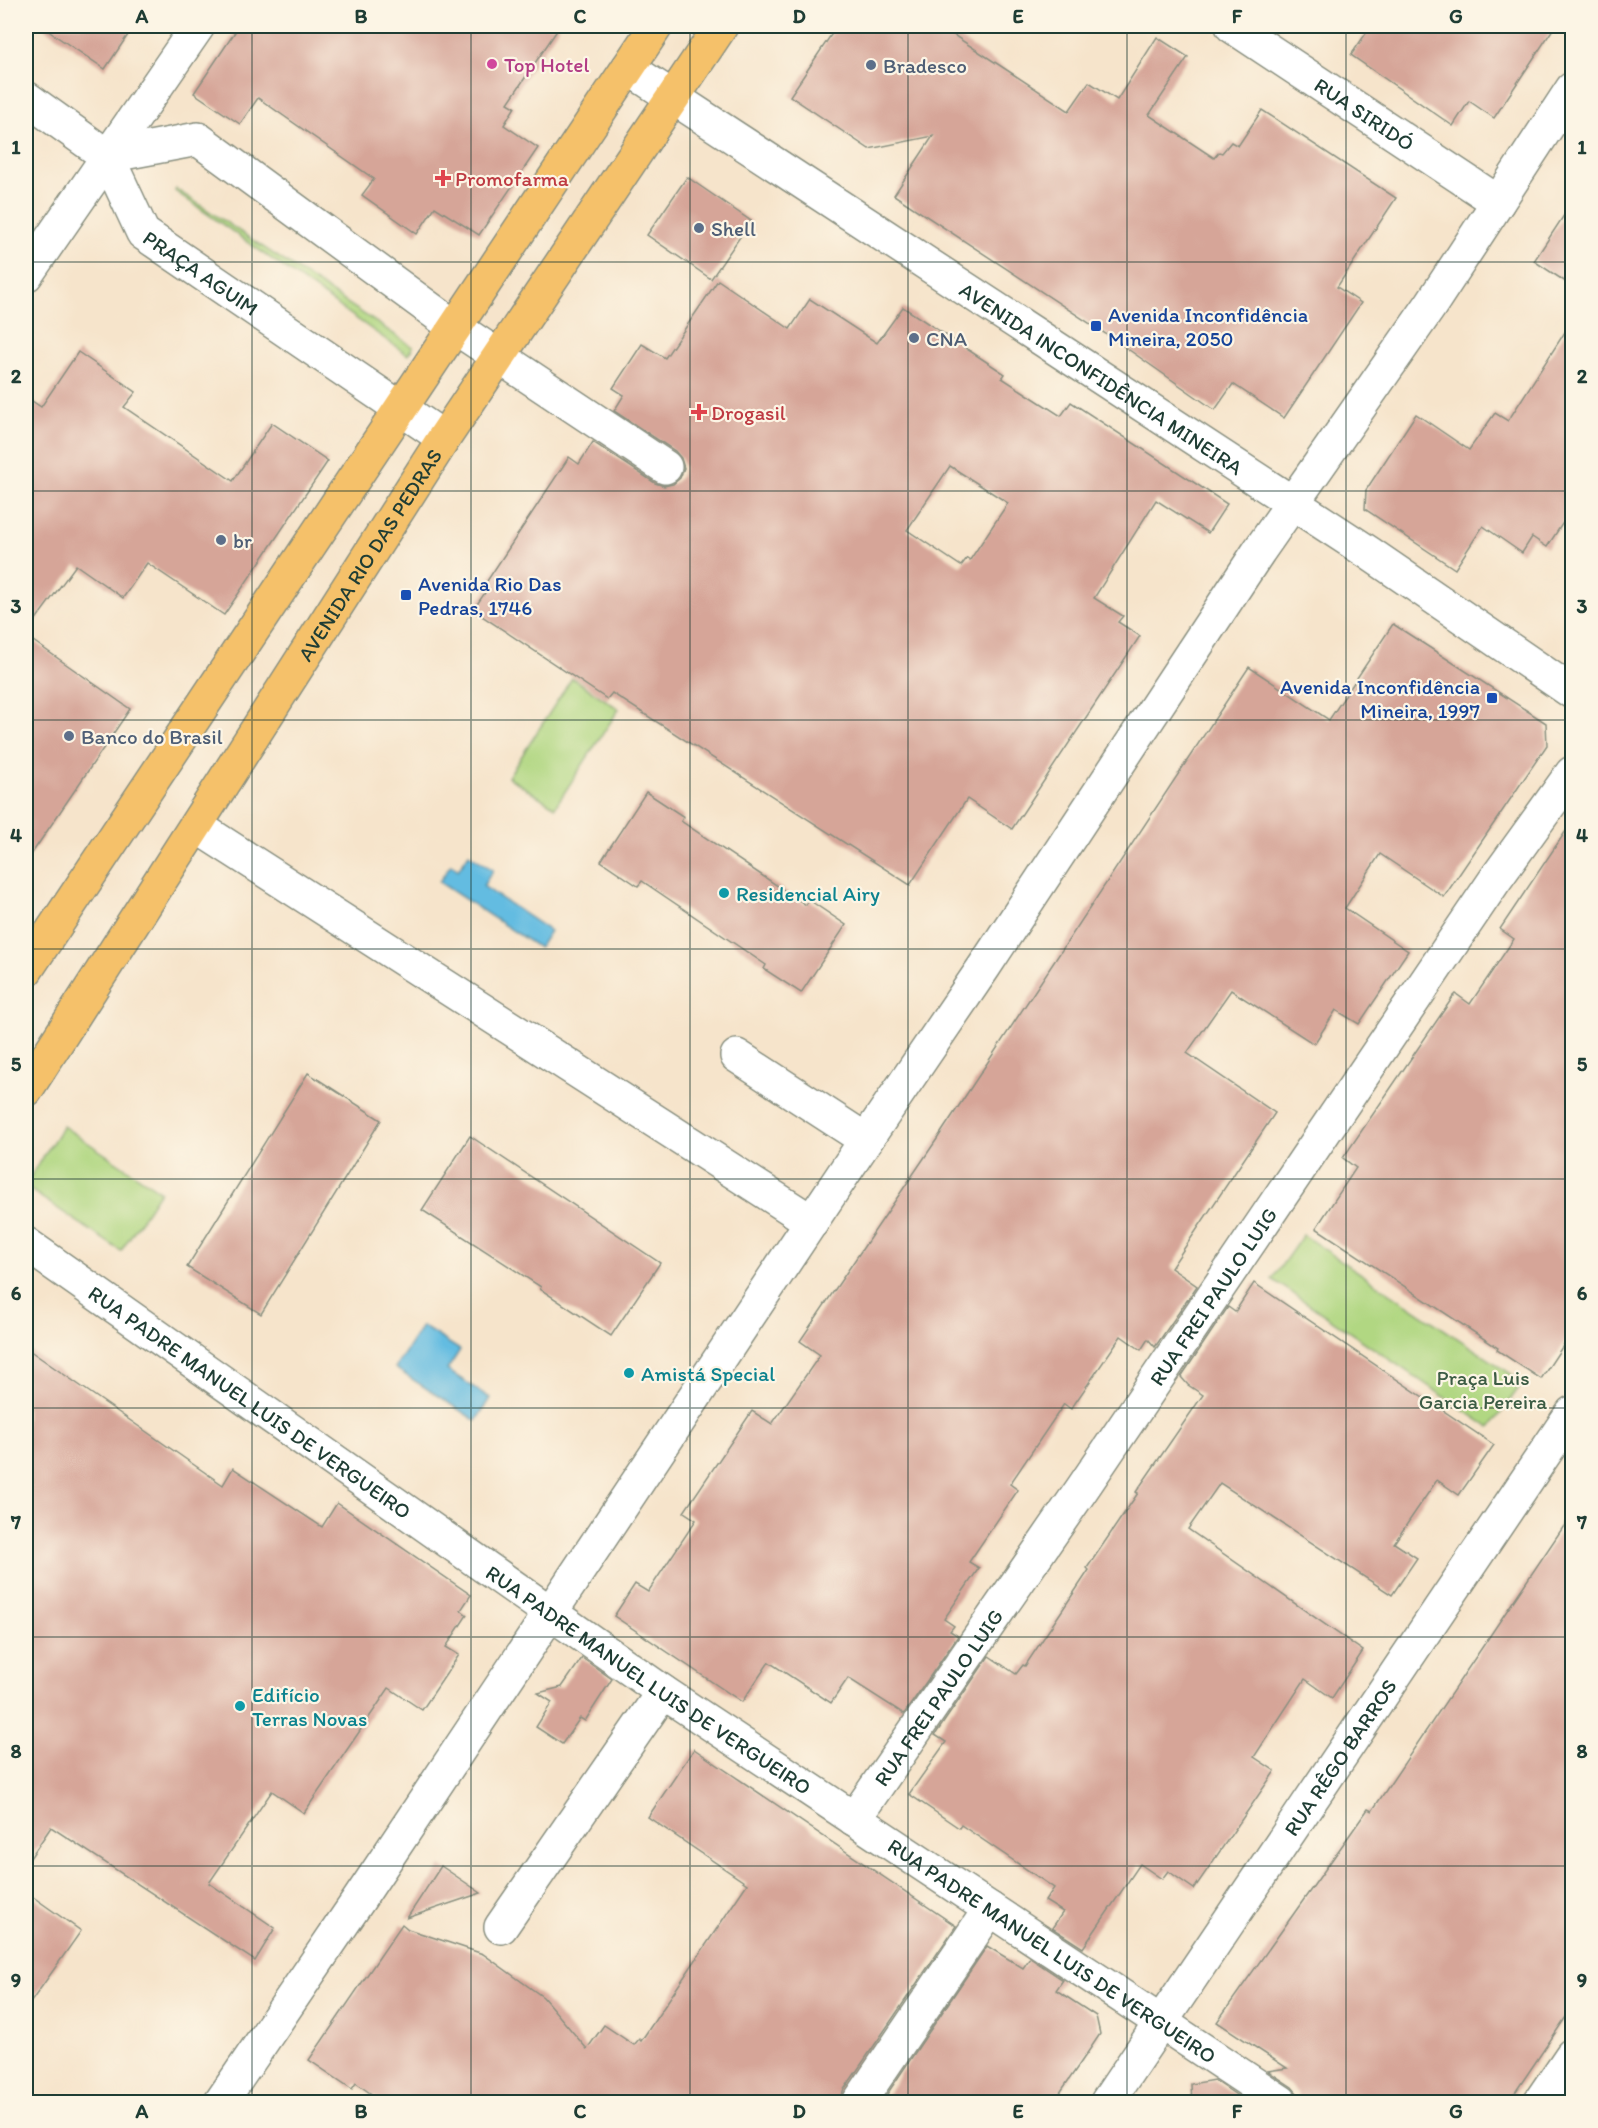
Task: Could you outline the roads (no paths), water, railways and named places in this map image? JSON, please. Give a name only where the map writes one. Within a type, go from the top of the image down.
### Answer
[{"type":"main road","points":[[26,970],[656,26]]},
{"type":"main road","name":"AVENIDA RIO DAS PEDRAS","points":[[26,1090],[444,438],[721,26]]},
{"type":"street","points":[[26,275],[198,26]]},
{"type":"street","name":"RUA SIRIDÓ","points":[[1232,26],[1498,202]]},
{"type":"street","name":"AVENIDA INCONFIDÊNCIA MINEIRA","points":[[628,68],[1369,553],[1572,692]]},
{"type":"street","points":[[221,2103],[984,967],[1292,503],[1430,306],[1572,89]]},
{"type":"street","points":[[26,98],[107,156],[198,139],[456,328],[665,467]]},
{"type":"street","name":"PRAÇA AGUIM","points":[[107,156],[143,233],[444,438]]},
{"type":"street","name":"RUA FREI PAULO LUIG","points":[[854,1818],[1083,1489],[1495,880],[1572,773]]},
{"type":"street","points":[[196,826],[812,1222]]},
{"type":"street","points":[[737,1056],[866,1140]]},
{"type":"street","name":"RUA PADRE MANUEL LUIS DE VERGUEIRO","points":[[26,1245],[663,1692],[1281,2103]]},
{"type":"street","name":"RUA RÊGO BARROS","points":[[1107,2103],[1572,1413]]},
{"type":"street","points":[[501,1927],[663,1692]]},
{"type":"street","points":[[859,2103],[990,1909]]},
{"type":"street","points":[[1540,2103],[1572,2055]]},
{"type":"water","points":[[469,854],[493,870],[483,886],[550,931],[539,948],[439,882],[451,864],[458,870]]},
{"type":"water","points":[[422,1326],[460,1350],[447,1370],[490,1398],[476,1421],[395,1368]]},
{"type":"place","name":"Top Hotel","points":[[492,64]]},
{"type":"place","name":"Bradesco","points":[[871,65]]},
{"type":"place","name":"Promofarma","points":[[443,178]]},
{"type":"place","name":"Shell","points":[[699,228]]},
{"type":"place","name":"Avenida Inconfidência Mineira, 2050","points":[[1096,326]]},
{"type":"place","name":"CNA","points":[[914,338]]},
{"type":"place","name":"Drogasil","points":[[699,412]]},
{"type":"place","name":"br","points":[[221,540]]},
{"type":"place","name":"Avenida Rio Das Pedras, 1746","points":[[406,595]]},
{"type":"place","name":"Avenida Inconfidência Mineira, 1997","points":[[1492,698]]},
{"type":"place","name":"Banco do Brasil","points":[[69,736]]},
{"type":"place","name":"Residencial Airy","points":[[724,893]]},
{"type":"place","name":"Amistá Special","points":[[629,1373]]},
{"type":"place","name":"Edifício Terras Novas","points":[[240,1706]]},
{"type":"park label","name":"Praça Luis Garcia Pereira","points":[[1483,1389]]}]
